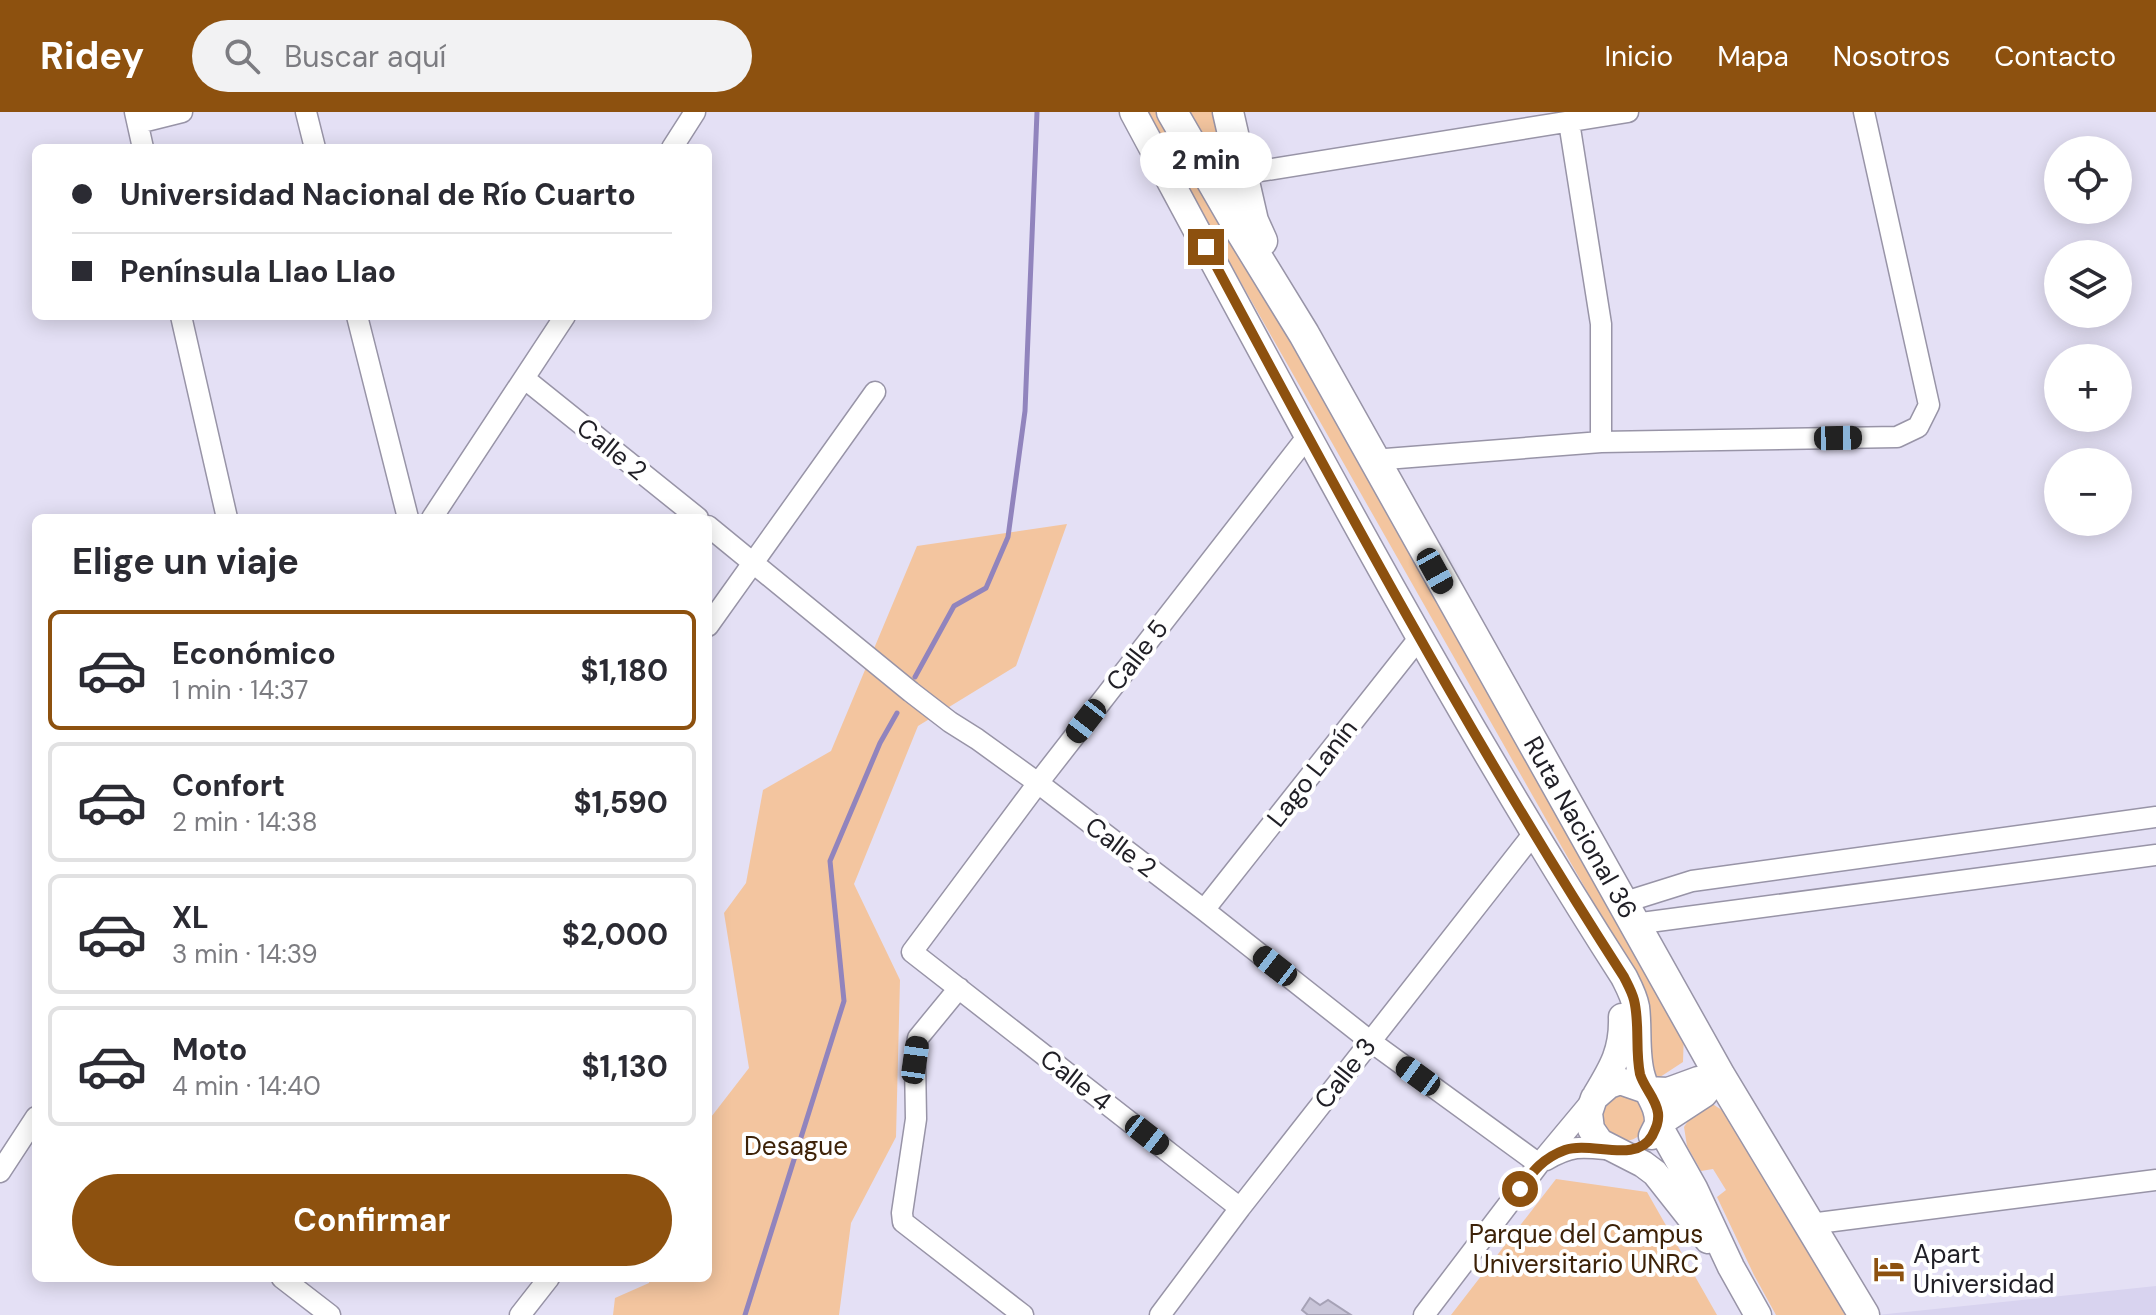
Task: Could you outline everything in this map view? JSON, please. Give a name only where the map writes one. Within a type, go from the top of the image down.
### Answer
[{"type":"highway","name":"Ruta Nacional 36","points":[[1172,112],[1304,334],[1720,1076],[1864,1315]]},
{"type":"highway","name":"Ruta Nacional 36","points":[[1228,112],[1253,221],[1304,334]]},
{"type":"main road","points":[[1133,112],[1307,437],[1420,637],[1634,997],[1641,1075],[1646,1090],[1655,1102],[1658,1124],[1649,1141],[1642,1146],[1633,1150],[1614,1150]]},
{"type":"main road","points":[[1586,918],[1618,994],[1623,1019],[1621,1046],[1589,1113],[1591,1129],[1600,1142],[1655,1173],[1731,1267]]},
{"type":"main road","points":[[1594,1098],[1609,1085],[1620,1081],[1646,1090],[1668,1091],[1720,1076]]},
{"type":"main road","points":[[1658,1124],[1704,1094],[1720,1076]]},
{"type":"main road","points":[[1658,1124],[1758,1315]]},
{"type":"street","points":[[142,144],[136,117],[182,112]]},
{"type":"street","points":[[306,112],[314,144]]},
{"type":"street","points":[[675,144],[695,112]]},
{"type":"street","points":[[1242,174],[1628,112]]},
{"type":"street","points":[[1373,460],[1601,442],[1897,437],[1918,427],[1929,405],[1864,112]]},
{"type":"street","points":[[1569,122],[1601,324],[1601,442]]},
{"type":"street","points":[[182,320],[226,514]]},
{"type":"street","points":[[358,320],[407,514]]},
{"type":"street","points":[[435,514],[562,320]]},
{"type":"street","name":"Calle 2","points":[[525,379],[693,514]]},
{"type":"street","points":[[712,620],[875,392]]},
{"type":"street","name":"Calle 5","points":[[912,952],[1038,783],[1307,437]]},
{"type":"street","name":"Calle 2","points":[[712,529],[950,722],[1038,783],[1370,1041],[1539,1164]]},
{"type":"street","name":"Lago Lanín","points":[[1204,910],[1420,637]]},
{"type":"street","points":[[1628,914],[1692,881],[2156,817]]},
{"type":"street","name":"Calle 3","points":[[1160,1315],[1534,833]]},
{"type":"street","points":[[1628,914],[2156,855]]},
{"type":"street","name":"Calle 4","points":[[912,952],[1240,1208]]},
{"type":"street","points":[[959,988],[918,1038],[915,1060],[916,1119],[903,1222],[1023,1315]]},
{"type":"street","points":[[1424,1315],[1539,1164],[1594,1098]]},
{"type":"street","points":[[0,1172],[32,1123]]},
{"type":"street","points":[[1539,1164],[1578,1146],[1614,1150]]},
{"type":"street","points":[[1810,1224],[2156,1180]]},
{"type":"street","points":[[287,1282],[330,1315]]},
{"type":"street","points":[[520,1315],[547,1282]]},
{"type":"street","points":[[536,1315],[548,1282]]},
{"type":"shaded area","points":[[2156,1286],[2156,1315],[1877,1315]]},
{"type":"green space","points":[[1144,112],[1163,112],[1684,1031],[1683,1062],[1657,1079],[1646,1064],[1626,960]]},
{"type":"green space","points":[[1183,112],[1221,112],[1242,218]]},
{"type":"green space","name":"Desague","points":[[1067,524],[1016,666],[918,726],[854,884],[900,980],[896,1137],[851,1223],[839,1315],[613,1315],[615,1298],[649,1282],[712,1282],[712,1116],[749,1068],[724,913],[746,883],[763,790],[831,751],[917,546]]},
{"type":"green space","points":[[1624,1093],[1633,1094],[1641,1100],[1647,1108],[1647,1126],[1641,1134],[1633,1140],[1624,1141],[1615,1140],[1607,1134],[1601,1126],[1600,1117],[1601,1108],[1607,1100],[1615,1094]]},
{"type":"green space","points":[[1711,1103],[1728,1114],[1779,1206],[1804,1241],[1846,1315],[1776,1315],[1717,1197],[1726,1190],[1713,1169],[1701,1171],[1687,1146],[1684,1127],[1695,1110]]},
{"type":"green space","name":"Parque del Campus Universitario UNRC","points":[[1556,1179],[1647,1192],[1717,1315],[1451,1315]]},
{"type":"building","points":[[1310,1298],[1320,1305],[1328,1300],[1351,1315],[1308,1315],[1302,1310]]},
{"type":"waterway","points":[[915,677],[954,606],[986,588],[1008,537],[1025,411],[1037,112]]},
{"type":"waterway","points":[[745,1315],[844,1001],[830,861],[880,743],[897,713]]},
{"type":"place","name":"Apart Universidad","points":[[1889,1269]]},
{"type":"route","points":[[1206,247],[1307,437],[1434,661],[1634,997],[1641,1075],[1658,1114],[1658,1124],[1649,1141],[1633,1150],[1578,1146],[1563,1151],[1539,1164],[1520,1189]]}]
